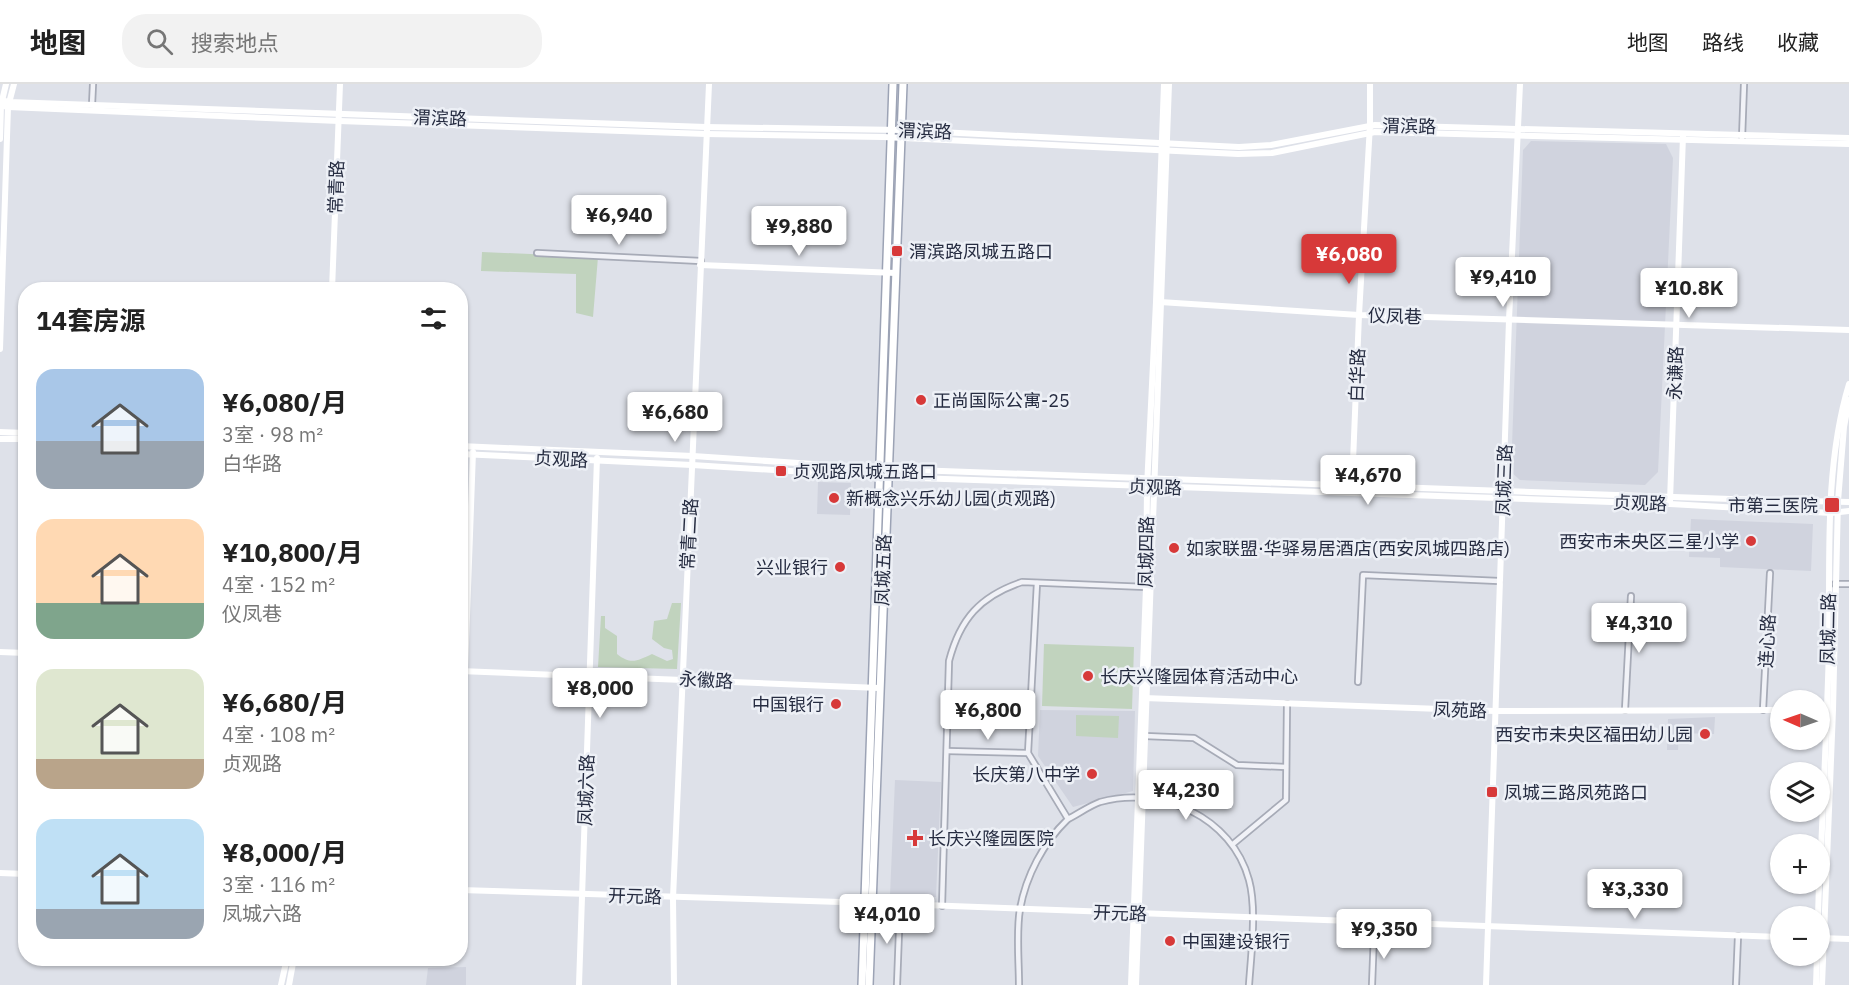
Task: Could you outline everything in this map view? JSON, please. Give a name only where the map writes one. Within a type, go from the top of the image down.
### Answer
[{"type":"main road","name":"凤城五路","points":[[884,475],[879,468],[893,84]]},
{"type":"main road","name":"凤城五路","points":[[862,985],[868,903],[884,475],[896,273],[903,84]]},
{"type":"main road","name":"凤城五路","points":[[868,903],[869,985]]},
{"type":"street","points":[[0,140],[6,84]]},
{"type":"street","points":[[0,350],[4,103],[14,84]]},
{"type":"street","points":[[92,108],[93,84]]},
{"type":"street","name":"常青路","points":[[332,282],[340,84]]},
{"type":"street","name":"常青二路","points":[[674,985],[673,898],[709,84]]},
{"type":"street","name":"凤城四路","points":[[1131,985],[1140,797],[1147,487],[1151,478],[1159,302],[1164,84]]},
{"type":"street","name":"凤城四路","points":[[1163,146],[1169,84]]},
{"type":"street","name":"白华路","points":[[1352,486],[1370,129],[1370,84]]},
{"type":"street","name":"凤城三路","points":[[1486,985],[1499,581],[1520,84]]},
{"type":"street","points":[[1742,138],[1744,84]]},
{"type":"street","name":"渭滨路","points":[[4,103],[339,118],[901,134],[1163,146],[1239,154],[1272,153],[1370,129],[1519,129],[1849,144]]},
{"type":"street","name":"渭滨路","points":[[1370,129],[1519,137],[1683,136]]},
{"type":"street","name":"永谦路","points":[[1670,501],[1683,136]]},
{"type":"street","name":"渭滨路","points":[[1742,138],[1849,138]]},
{"type":"street","points":[[537,254],[896,273]]},
{"type":"street","name":"仪凤巷","points":[[1159,302],[1359,315],[1849,330]]},
{"type":"street","name":"凤城二路","points":[[1827,690],[1835,584],[1834,501],[1838,426],[1849,384]]},
{"type":"street","name":"凤城二路","points":[[1834,501],[1849,400]]},
{"type":"street","points":[[0,432],[18,433]]},
{"type":"street","points":[[0,439],[18,439]]},
{"type":"street","name":"贞观路","points":[[468,447],[693,456],[879,468]]},
{"type":"street","points":[[468,563],[473,447]]},
{"type":"street","name":"凤城六路","points":[[579,985],[584,894],[597,452]]},
{"type":"street","name":"贞观路","points":[[468,455],[1147,487],[1503,499],[1849,502]]},
{"type":"street","name":"贞观路","points":[[884,475],[1151,478],[1504,491],[1849,512]]},
{"type":"street","name":"凤城四路","points":[[1140,797],[1145,736],[1143,698],[1155,487],[1151,478]]},
{"type":"street","name":"凤城二路","points":[[1827,690],[1834,512]]},
{"type":"street","name":"连心路","points":[[1763,710],[1770,573]]},
{"type":"street","points":[[1358,682],[1363,575],[1499,581]]},
{"type":"street","points":[[942,906],[949,661],[954,642],[962,626],[981,604],[1004,588],[1022,582],[1146,587]]},
{"type":"street","points":[[1037,583],[1028,753],[1068,819]]},
{"type":"street","points":[[1835,584],[1849,584]]},
{"type":"street","points":[[1625,710],[1631,596]]},
{"type":"street","points":[[0,652],[18,653]]},
{"type":"street","name":"永徽路","points":[[468,671],[876,688]]},
{"type":"street","name":"凤苑路","points":[[1143,698],[1495,711],[1770,710]]},
{"type":"street","points":[[1233,844],[1286,800],[1287,704]]},
{"type":"street","points":[[1145,736],[1194,738],[1237,765],[1286,767]]},
{"type":"street","name":"凤城二路","points":[[1822,834],[1825,750]]},
{"type":"street","name":"凤城二路","points":[[1823,906],[1825,750]]},
{"type":"street","points":[[947,751],[1028,753]]},
{"type":"street","points":[[1019,985],[1020,910],[1038,858],[1057,830],[1068,819],[1098,803],[1120,798],[1140,797],[1161,799],[1182,805],[1209,822],[1233,844],[1249,879],[1252,897],[1249,985]]},
{"type":"street","points":[[0,873],[18,874]]},
{"type":"street","name":"开元路","points":[[468,891],[868,903],[1770,937]]},
{"type":"street","points":[[897,985],[900,905]]},
{"type":"street","name":"凤城四路","points":[[1135,914],[1136,985]]},
{"type":"street","points":[[1372,985],[1374,934]]},
{"type":"street","points":[[1736,985],[1738,936]]},
{"type":"street","points":[[1830,938],[1849,939]]},
{"type":"street","points":[[281,985],[285,966]]},
{"type":"street","points":[[289,985],[293,966]]},
{"type":"street","points":[[1816,985],[1817,966]]},
{"type":"street","name":"凤城二路","points":[[1822,966],[1822,985]]},
{"type":"shaded area","points":[[1531,141],[1666,144],[1673,158],[1658,472],[1645,485],[1520,480],[1511,472],[1523,150]]},
{"type":"shaded area","name":"新概念兴乐幼儿园(贞观路)","points":[[818,482],[851,483],[850,515],[817,514]]},
{"type":"shaded area","name":"西安市未央区三星小学","points":[[1691,519],[1813,524],[1811,571],[1720,567],[1720,558],[1689,557]]},
{"type":"shaded area","name":"长庆第八中学","points":[[1040,710],[1135,711],[1133,791],[1073,807],[1038,756]]},
{"type":"shaded area","name":"西安市未央区福田幼儿园","points":[[1715,717],[1714,734],[1679,733],[1678,750],[1667,750],[1668,719]]},
{"type":"shaded area","name":"长庆兴隆园医院","points":[[895,780],[941,782],[936,897],[890,895]]},
{"type":"shaded area","points":[[466,967],[466,985],[426,985],[428,968]]},
{"type":"green space","points":[[482,252],[598,257],[593,317],[576,313],[576,274],[481,271]]},
{"type":"green space","points":[[672,603],[681,603],[677,669],[598,667],[601,616],[605,616],[605,628],[617,636],[617,654],[626,660],[634,661],[652,654],[667,661],[673,659],[672,650],[664,648],[652,639],[654,621],[667,619]]},
{"type":"green space","name":"长庆兴隆园体育活动中心","points":[[1044,644],[1134,647],[1132,709],[1042,706]]},
{"type":"green space","points":[[1076,715],[1119,716],[1118,738],[1076,736]]},
{"type":"place","name":"渭滨路凤城五路口","points":[[897,251]]},
{"type":"place","name":"正尚国际公寓-25","points":[[921,400]]},
{"type":"place","name":"贞观路凤城五路口","points":[[781,471]]},
{"type":"place","name":"新概念兴乐幼儿园(贞观路)","points":[[834,498]]},
{"type":"place","name":"市第三医院","points":[[1832,505]]},
{"type":"place","name":"西安市未央区三星小学","points":[[1751,541]]},
{"type":"place","name":"如家联盟·华驿易居酒店(西安凤城四路店)","points":[[1174,548]]},
{"type":"place","name":"兴业银行","points":[[840,567]]},
{"type":"place","name":"长庆兴隆园体育活动中心","points":[[1088,676]]},
{"type":"place","name":"中国银行","points":[[836,704]]},
{"type":"place","name":"西安市未央区福田幼儿园","points":[[1705,734]]},
{"type":"place","name":"长庆第八中学","points":[[1092,774]]},
{"type":"place","name":"凤城三路凤苑路口","points":[[1492,792]]},
{"type":"place","name":"长庆兴隆园医院","points":[[915,838]]},
{"type":"place","name":"中国建设银行","points":[[1170,941]]}]
